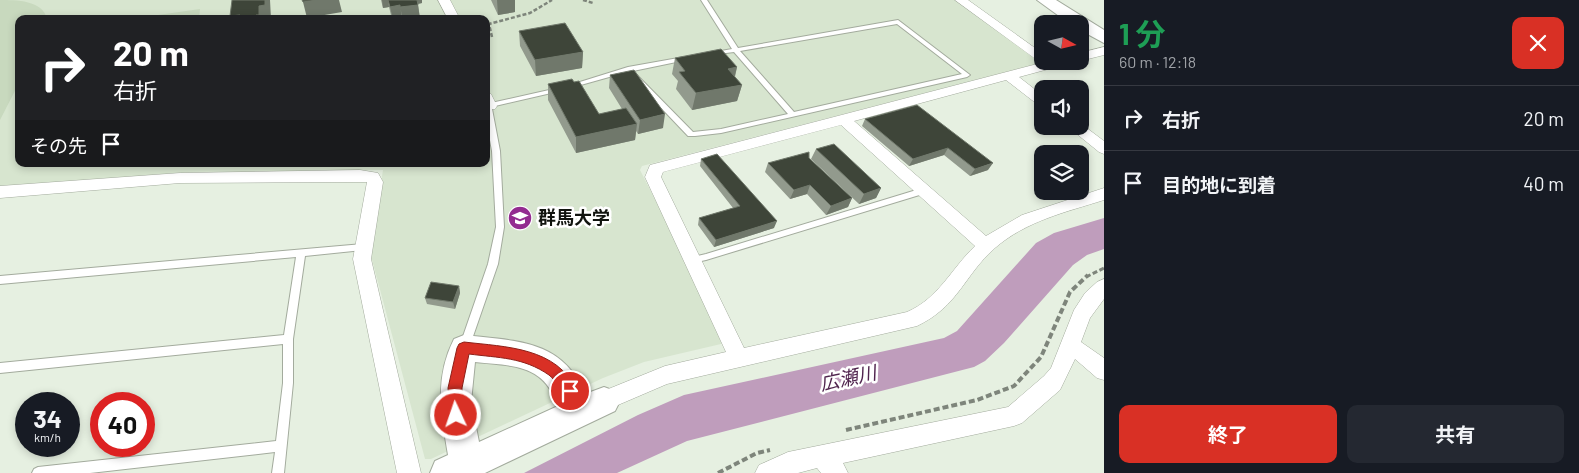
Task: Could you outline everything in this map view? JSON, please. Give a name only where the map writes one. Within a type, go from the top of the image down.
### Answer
[{"type":"street","points":[[444,0],[452,15]]},
{"type":"street","points":[[961,0],[1034,51]]},
{"type":"street","points":[[1044,0],[1104,38]]},
{"type":"street","points":[[1089,55],[1104,51]]},
{"type":"street","points":[[738,357],[653,177],[656,169],[1034,67]]},
{"type":"street","points":[[1008,75],[1034,96]]},
{"type":"street","points":[[843,119],[972,234],[987,245]]},
{"type":"street","points":[[1086,135],[1104,149]]},
{"type":"street","points":[[0,192],[180,178],[367,175],[372,177],[374,182],[362,259],[409,473]]},
{"type":"street","points":[[591,408],[570,391],[559,375],[546,364],[528,356],[464,348],[456,376],[455,402],[461,470],[665,375],[738,357],[910,320],[927,314],[938,305],[987,245],[1001,234],[1035,216],[1104,194]]},
{"type":"street","points":[[767,473],[788,464],[821,456],[1014,416],[1052,383],[1059,373],[1087,304],[1104,288]]},
{"type":"street","points":[[1069,346],[1084,353],[1104,371]]},
{"type":"street","points":[[821,456],[836,473]]},
{"type":"lane","points":[[704,0],[736,50],[792,114]]},
{"type":"lane","points":[[628,69],[691,134],[721,131],[967,75],[967,73],[898,22],[708,55]]},
{"type":"lane","points":[[490,102],[539,96],[628,69],[694,57]]},
{"type":"lane","points":[[464,348],[493,264],[500,227],[500,190],[496,151],[490,120]]},
{"type":"lane","points":[[692,260],[855,208],[923,191]]},
{"type":"lane","points":[[0,280],[363,247]]},
{"type":"lane","points":[[278,473],[288,383],[288,339],[301,252]]},
{"type":"lane","points":[[0,368],[288,339]]},
{"type":"lane","points":[[38,473],[280,446]]},
{"type":"path","points":[[490,24],[534,11],[546,6],[552,0]]},
{"type":"path","points":[[584,0],[594,3]]},
{"type":"path","points":[[490,28],[492,37]]},
{"type":"path","points":[[840,431],[977,400],[1014,386],[1041,357]]},
{"type":"path","points":[[718,473],[757,453],[776,448]]},
{"type":"shaded area","name":"群馬大学","points":[[0,0],[955,0],[1034,58],[1034,65],[642,166],[640,170],[725,338],[721,344],[644,362],[603,378],[431,459],[425,459],[370,252],[383,170],[185,172],[0,188]]},
{"type":"shaded area","points":[[0,0],[28,2],[40,8],[45,15],[15,15],[15,91],[0,120]]},
{"type":"shaded area","points":[[200,9],[199,15],[158,15]]},
{"type":"water","name":"広瀬川","points":[[1104,218],[1104,249],[1087,255],[1073,265],[1004,343],[985,361],[974,367],[687,441],[617,473],[524,473],[638,415],[684,395],[944,338],[957,331],[1036,243],[1054,233]]},
{"type":"building","points":[[232,0],[265,0],[265,5],[259,6],[259,15],[230,15]]},
{"type":"building","points":[[302,0],[318,0],[303,2]]},
{"type":"building","points":[[388,0],[417,0],[418,5],[390,7]]},
{"type":"building","points":[[565,23],[583,52],[535,60],[519,31]]},
{"type":"building","points":[[721,49],[737,67],[728,69],[742,85],[696,93],[679,72],[685,71],[675,58]]},
{"type":"building","points":[[634,70],[665,114],[640,120],[610,75]]},
{"type":"building","points":[[572,79],[574,82],[579,81],[599,114],[626,108],[637,124],[576,137],[548,84]]},
{"type":"building","points":[[917,105],[993,163],[975,169],[948,148],[913,159],[865,119]]},
{"type":"building","points":[[834,144],[881,188],[864,194],[816,149]]},
{"type":"building","points":[[809,152],[809,158],[852,198],[831,206],[810,185],[794,190],[768,163]]},
{"type":"building","points":[[717,154],[777,221],[716,240],[699,218],[740,206],[701,159]]},
{"type":"building","points":[[431,282],[459,286],[453,302],[425,298]]},
{"type":"place","name":"群馬大学","points":[[520,218]]},
{"type":"route","points":[[456,415],[456,376],[464,348],[516,354],[537,359],[559,375],[570,391]]}]
